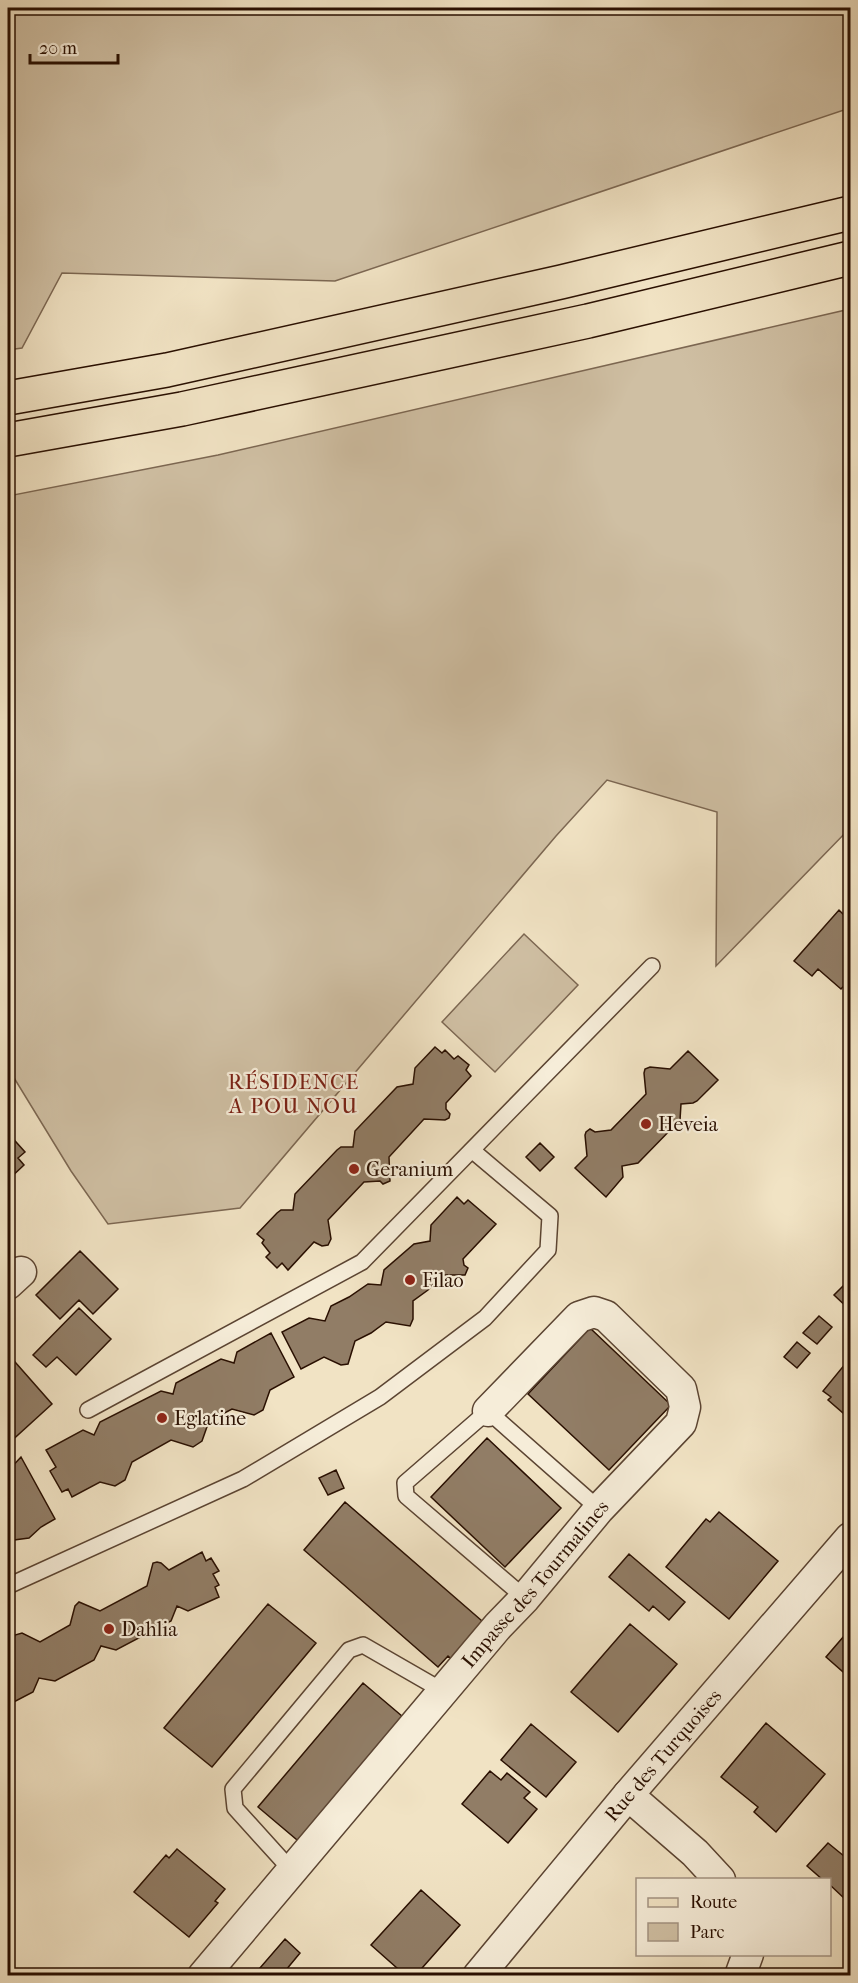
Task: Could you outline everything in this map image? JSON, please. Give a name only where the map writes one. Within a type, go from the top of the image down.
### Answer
[{"type":"main road","points":[[8,398],[179,368],[561,282],[850,213]]},
{"type":"main road","points":[[8,440],[182,409],[588,321],[850,258]]},
{"type":"street","name":"Impasse des Tourmalines","points":[[203,1976],[599,1509],[681,1423],[685,1407],[681,1389],[606,1316],[594,1312],[579,1317],[488,1411]]},
{"type":"street","name":"Rue des Turquoises","points":[[478,1976],[628,1795],[850,1538]]},
{"type":"street","points":[[628,1795],[695,1853],[718,1878]]},
{"type":"street","points":[[740,1976],[746,1956]]},
{"type":"lane","points":[[88,1410],[363,1262],[652,966]]},
{"type":"lane","points":[[8,1586],[243,1479],[380,1396],[485,1318],[548,1250],[550,1216],[472,1151]]},
{"type":"lane","points":[[525,1598],[406,1496],[405,1483],[488,1411],[599,1509]]},
{"type":"lane","points":[[292,1871],[236,1808],[234,1789],[349,1650],[363,1645],[443,1691]]},
{"type":"green space","points":[[8,8],[850,8],[850,108],[335,281],[62,273],[22,348],[8,350]]},
{"type":"green space","points":[[850,309],[850,828],[716,966],[717,812],[607,780],[556,836],[240,1208],[108,1224],[71,1171],[8,1068],[8,496],[218,455]]},
{"type":"green space","points":[[524,934],[578,985],[495,1072],[442,1022]]},
{"type":"building","points":[[850,909],[850,979],[841,989],[818,969],[812,976],[794,961],[839,910],[845,916]]},
{"type":"building","name":"Geranium","points":[[435,1047],[442,1053],[445,1050],[454,1059],[458,1056],[469,1065],[466,1070],[471,1076],[446,1103],[449,1118],[445,1120],[424,1119],[389,1157],[390,1181],[383,1184],[380,1181],[364,1182],[328,1220],[331,1239],[328,1245],[322,1246],[314,1242],[288,1270],[282,1263],[277,1268],[266,1257],[270,1253],[262,1243],[264,1240],[257,1234],[281,1210],[293,1210],[295,1194],[337,1150],[341,1147],[353,1147],[355,1131],[397,1087],[413,1084],[415,1068]]},
{"type":"building","name":"Heveia","points":[[688,1051],[718,1080],[697,1101],[681,1104],[680,1120],[638,1163],[622,1166],[623,1177],[606,1197],[575,1168],[587,1156],[586,1132],[590,1129],[595,1132],[611,1130],[646,1094],[645,1069],[650,1067],[670,1069]]},
{"type":"building","points":[[8,1133],[25,1152],[18,1158],[24,1165],[8,1180]]},
{"type":"building","points":[[540,1143],[554,1157],[540,1171],[526,1157]]},
{"type":"building","name":"Filao","points":[[457,1197],[464,1204],[468,1200],[496,1224],[463,1259],[464,1265],[468,1268],[465,1275],[441,1275],[428,1290],[413,1301],[413,1319],[410,1326],[386,1322],[355,1341],[348,1364],[341,1365],[324,1357],[301,1369],[282,1332],[309,1318],[325,1321],[331,1306],[368,1284],[381,1285],[384,1270],[414,1244],[430,1241],[431,1225]]},
{"type":"building","points":[[80,1251],[118,1289],[93,1314],[79,1300],[60,1319],[36,1295]]},
{"type":"building","points":[[845,1284],[850,1289],[850,1310],[834,1295]]},
{"type":"building","points":[[79,1308],[111,1339],[76,1375],[57,1357],[46,1367],[33,1355]]},
{"type":"building","points":[[819,1316],[832,1327],[817,1344],[803,1333]]},
{"type":"building","points":[[590,1328],[671,1405],[609,1470],[528,1394]]},
{"type":"building","name":"Eglatine","points":[[271,1333],[294,1377],[270,1390],[263,1410],[254,1415],[232,1409],[209,1421],[202,1441],[193,1447],[171,1440],[132,1462],[125,1480],[115,1486],[100,1482],[72,1497],[68,1489],[62,1492],[50,1471],[56,1467],[46,1450],[83,1430],[94,1435],[100,1422],[161,1391],[173,1394],[176,1383],[221,1359],[234,1363],[237,1352]]},
{"type":"building","points":[[797,1342],[810,1353],[797,1368],[784,1357]]},
{"type":"building","points":[[8,1354],[52,1404],[8,1444]]},
{"type":"building","points":[[850,1358],[850,1419],[828,1400],[831,1397],[823,1391]]},
{"type":"building","points":[[487,1438],[561,1508],[505,1567],[431,1497]]},
{"type":"building","points":[[21,1457],[55,1519],[41,1527],[29,1538],[14,1540],[8,1544],[8,1471]]},
{"type":"building","points":[[336,1470],[344,1488],[328,1495],[319,1478]]},
{"type":"building","points":[[345,1502],[489,1627],[457,1664],[448,1656],[438,1667],[304,1550]]},
{"type":"building","points":[[719,1512],[778,1561],[729,1619],[666,1567],[706,1519],[710,1522]]},
{"type":"building","name":"Dahlia","points":[[202,1552],[206,1561],[211,1558],[219,1571],[213,1574],[219,1585],[215,1587],[219,1597],[188,1611],[177,1606],[171,1621],[116,1650],[101,1646],[94,1660],[55,1681],[39,1678],[33,1692],[8,1705],[8,1658],[15,1635],[22,1633],[40,1642],[70,1625],[75,1606],[79,1602],[100,1611],[147,1586],[153,1563],[161,1563],[169,1570]]},
{"type":"building","points":[[629,1554],[685,1602],[669,1620],[653,1606],[649,1611],[609,1577]]},
{"type":"building","points":[[268,1604],[316,1643],[212,1767],[164,1728]]},
{"type":"building","points":[[630,1624],[677,1664],[618,1732],[571,1692]]},
{"type":"building","points":[[850,1629],[850,1678],[826,1657]]},
{"type":"building","points":[[363,1683],[409,1722],[303,1845],[258,1807]]},
{"type":"building","points":[[766,1723],[825,1774],[776,1832],[754,1812],[758,1807],[721,1777]]},
{"type":"building","points":[[531,1724],[576,1762],[546,1797],[501,1760]]},
{"type":"building","points":[[490,1771],[501,1780],[507,1773],[530,1792],[524,1798],[537,1809],[508,1843],[462,1804]]},
{"type":"building","points":[[828,1843],[850,1861],[850,1895],[846,1900],[831,1886],[831,1878],[821,1878],[807,1866]]},
{"type":"building","points":[[177,1849],[225,1889],[215,1901],[218,1903],[189,1937],[134,1892],[166,1855],[169,1858]]},
{"type":"building","points":[[421,1890],[460,1925],[415,1976],[406,1976],[371,1945]]},
{"type":"building","points":[[285,1939],[300,1953],[281,1976],[253,1976]]},
{"type":"place","name":"Heveia","points":[[646,1124]]},
{"type":"place","name":"Geranium","points":[[354,1169]]},
{"type":"place","name":"Filao","points":[[410,1280]]},
{"type":"place","name":"Eglatine","points":[[162,1418]]},
{"type":"place","name":"Dahlia","points":[[109,1629]]},
{"type":"district","name":"RÉSIDENCE A POU NOU","points":[[294,1094]]}]
